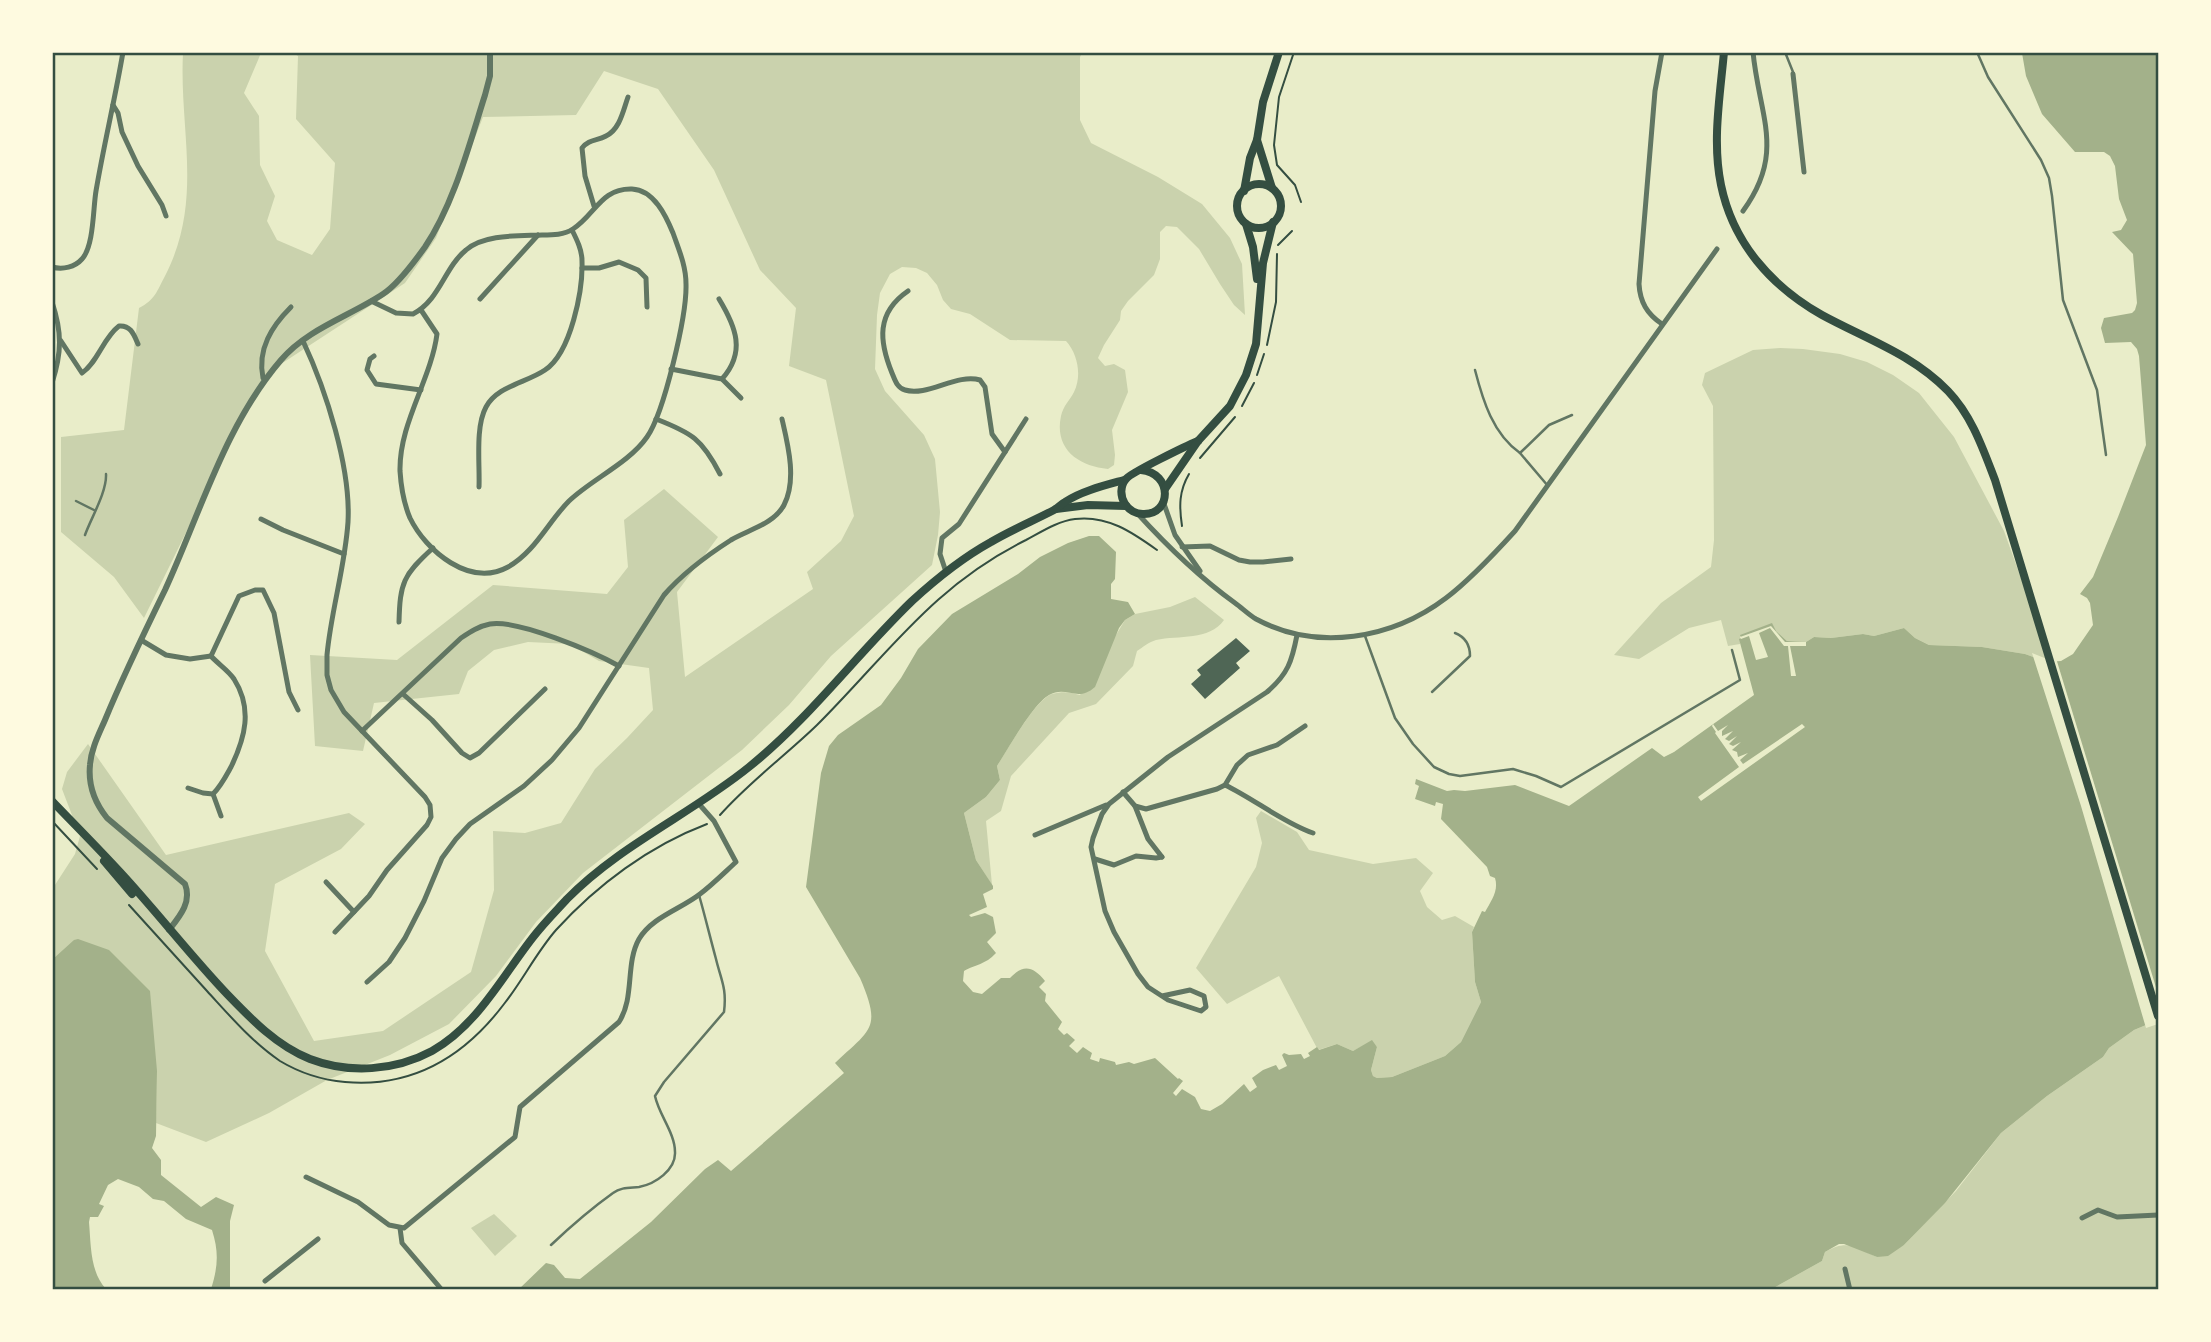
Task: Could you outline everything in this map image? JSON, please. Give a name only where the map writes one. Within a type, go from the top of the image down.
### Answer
[{"type":"main road","points":[[1259,293],[1252,243],[1237,206],[1244,191],[1263,102],[1279,52]]},
{"type":"main road","points":[[1724,52],[1717,129],[1718,164],[1726,203],[1747,248],[1772,279],[1802,303],[1902,355],[1926,371],[1950,393],[1976,434],[1995,480],[2158,1016]]},
{"type":"main road","points":[[1246,224],[1257,228],[1269,226],[1278,216],[1281,206],[1279,197],[1272,188],[1257,140]]},
{"type":"main road","points":[[1244,191],[1255,185],[1272,188]]},
{"type":"main road","points":[[1056,509],[1088,505],[1126,506],[1137,513],[1149,513],[1155,511],[1163,501],[1165,489],[1198,441],[1230,406],[1246,375],[1256,344],[1263,263],[1273,222]]},
{"type":"main road","points":[[52,801],[120,872],[237,1005],[286,1047],[328,1065],[384,1068],[418,1057],[455,1035],[485,1002],[535,934],[569,897],[623,853],[750,767],[782,739],[911,602],[946,572],[992,541],[1056,509],[1067,500],[1124,480],[1198,441]]},
{"type":"main road","points":[[1141,470],[1159,477],[1165,489]]},
{"type":"main road","points":[[1124,480],[1121,496],[1126,506]]},
{"type":"street","points":[[52,267],[68,267],[82,260],[86,253],[123,52]]},
{"type":"street","points":[[169,930],[188,899],[185,884],[107,818],[96,801],[90,781],[90,763],[94,747],[120,683],[227,447],[265,379],[282,357],[303,341],[386,293],[424,248],[438,225],[485,95],[490,76],[490,52]]},
{"type":"street","points":[[1662,52],[1655,90],[1639,284],[1642,304],[1662,324]]},
{"type":"street","points":[[1743,211],[1762,178],[1767,154],[1766,121],[1753,52]]},
{"type":"street","points":[[1793,74],[1804,172]]},
{"type":"street","points":[[594,206],[585,176],[582,148],[587,142],[606,136],[615,129],[628,97]]},
{"type":"street","points":[[113,104],[122,132],[138,166],[166,216]]},
{"type":"street","points":[[371,301],[404,315],[413,314],[431,301],[457,259],[472,245],[492,239],[561,234],[572,230],[594,206],[618,190],[640,190],[656,203],[669,223],[685,269],[686,287],[671,369],[656,419],[647,438],[582,489],[566,504],[536,543],[510,566],[500,571],[462,569],[449,562],[433,548],[410,518],[405,503],[400,457],[437,334],[421,310]]},
{"type":"street","points":[[479,487],[480,428],[486,408],[499,393],[545,371],[559,357],[566,341],[574,316],[582,268],[580,248],[572,230]]},
{"type":"street","points":[[480,299],[538,235]]},
{"type":"street","points":[[1137,513],[1170,548],[1208,582],[1256,619],[1297,635],[1331,638],[1365,636],[1406,622],[1446,598],[1500,547],[1548,486],[1717,249]]},
{"type":"street","points":[[582,268],[599,268],[619,262],[638,270],[646,278],[647,307]]},
{"type":"street","points":[[908,291],[888,309],[883,330],[885,355],[896,382],[903,390],[908,391],[968,379],[980,380],[985,387],[992,434],[1005,452]]},
{"type":"street","points":[[719,299],[732,321],[736,337],[733,360],[722,379]]},
{"type":"street","points":[[52,302],[60,324],[61,341],[52,383]]},
{"type":"street","points":[[265,379],[261,370],[269,331],[291,307]]},
{"type":"street","points":[[61,341],[82,373],[119,326],[124,325],[131,330],[138,344]]},
{"type":"street","points":[[303,341],[327,402],[347,481],[348,526],[328,639],[327,675],[331,690],[337,702],[362,731],[425,796],[430,805],[431,817],[422,832],[335,932]]},
{"type":"street","points":[[374,356],[370,359],[367,370],[376,384],[421,390]]},
{"type":"street","points":[[671,369],[722,379],[741,398]]},
{"type":"street","points":[[656,419],[697,438],[709,452],[720,474]]},
{"type":"street","points":[[367,982],[389,962],[405,938],[442,858],[456,839],[470,824],[524,786],[552,760],[579,728],[664,595],[699,561],[772,519],[783,507],[789,486],[790,464],[782,419]]},
{"type":"street","points":[[946,572],[940,554],[942,538],[959,524],[1026,419]]},
{"type":"street","points":[[1163,501],[1169,522],[1182,547],[1208,582]]},
{"type":"street","points":[[261,519],[344,554]]},
{"type":"street","points":[[1182,547],[1210,545],[1239,560],[1250,562],[1291,559]]},
{"type":"street","points":[[399,622],[400,594],[404,580],[433,548]]},
{"type":"street","points":[[212,656],[239,596],[263,590],[274,613],[289,692],[298,710]]},
{"type":"street","points":[[362,731],[461,638],[490,624],[511,625],[561,641],[595,653],[619,666]]},
{"type":"street","points":[[1162,996],[1190,990],[1203,996],[1206,1007],[1201,1011],[1191,1008],[1162,996],[1148,987],[1114,932],[1105,911],[1091,847],[1093,838],[1102,814],[1123,792],[1168,757],[1281,680],[1288,670],[1297,635]]},
{"type":"street","points":[[141,640],[166,655],[190,659],[212,656]]},
{"type":"street","points":[[212,656],[233,679],[240,693],[245,729],[239,750],[213,794]]},
{"type":"street","points":[[403,694],[470,758],[480,753],[545,689]]},
{"type":"street","points":[[1135,806],[1155,808],[1217,789],[1225,785],[1237,765],[1248,755],[1277,745],[1305,726]]},
{"type":"street","points":[[1225,785],[1249,796],[1303,830],[1313,833]]},
{"type":"street","points":[[188,788],[213,794]]},
{"type":"street","points":[[1095,859],[1114,865],[1136,856],[1162,857],[1148,839],[1135,806],[1123,792]]},
{"type":"street","points":[[213,794],[222,816]]},
{"type":"street","points":[[306,1177],[358,1202],[389,1226],[400,1228],[409,1226],[515,1137],[520,1107],[619,1022],[626,1011],[633,956],[639,939],[651,925],[699,895],[736,862],[714,821],[699,804]]},
{"type":"street","points":[[1035,835],[1109,804]]},
{"type":"street","points":[[326,882],[354,912]]},
{"type":"street","points":[[2082,1218],[2098,1210],[2117,1217],[2158,1215]]},
{"type":"street","points":[[400,1228],[402,1243],[442,1290]]},
{"type":"street","points":[[265,1282],[318,1239]]},
{"type":"street","points":[[1845,1269],[1850,1290]]},
{"type":"lane","points":[[1785,52],[1793,74]]},
{"type":"lane","points":[[1977,52],[1988,77],[2041,160],[2049,178],[2063,300],[2097,390],[2106,454]]},
{"type":"lane","points":[[1475,370],[1490,416],[1500,433],[1548,486]]},
{"type":"lane","points":[[1520,453],[1549,425],[1572,415]]},
{"type":"lane","points":[[85,536],[106,487],[106,474]]},
{"type":"lane","points":[[76,501],[94,510]]},
{"type":"lane","points":[[1432,692],[1470,656],[1465,639],[1455,634]]},
{"type":"lane","points":[[1365,636],[1395,719],[1413,744],[1434,766],[1460,776],[1513,769],[1561,787],[1740,680],[1732,650]]},
{"type":"lane","points":[[551,1245],[616,1190],[641,1187],[660,1178],[673,1165],[676,1153],[673,1140],[655,1097],[664,1082],[724,1012],[725,1003],[725,987],[699,895]]},
{"type":"path","points":[[1294,52],[1279,97],[1274,145],[1277,165],[1292,181],[1301,202]]},
{"type":"path","points":[[1277,246],[1292,231]]},
{"type":"path","points":[[124,900],[245,1033],[281,1061],[317,1078],[336,1082],[385,1082],[418,1074],[450,1058],[472,1039],[504,1004],[554,933],[608,880],[681,834],[714,821],[742,790],[818,724],[927,608],[960,579],[1001,552],[1064,522],[1089,518],[1119,525],[1157,550]]},
{"type":"path","points":[[52,821],[99,872]]},
{"type":"shaded area","points":[[183,53],[261,53],[244,93],[259,116],[260,165],[275,196],[267,221],[277,240],[312,255],[330,229],[335,163],[296,119],[298,56],[293,53],[1082,53],[1080,120],[1091,143],[1158,177],[1202,204],[1230,238],[1242,264],[1245,315],[1234,305],[1199,249],[1177,227],[1166,226],[1160,232],[1160,259],[1154,275],[1121,311],[1120,320],[1098,358],[1105,366],[1114,364],[1125,370],[1128,392],[1112,430],[1114,465],[1108,469],[1078,460],[1061,438],[1062,412],[1078,379],[1076,359],[1066,341],[1010,340],[970,314],[951,309],[927,273],[916,268],[902,267],[890,274],[880,293],[875,369],[885,391],[924,435],[935,459],[940,512],[932,565],[831,656],[789,705],[742,750],[583,873],[536,922],[496,976],[449,1024],[390,1055],[327,1080],[269,1113],[206,1142],[156,1123],[157,1071],[57,956],[53,959],[53,888],[75,854],[80,836],[62,789],[67,772],[88,744],[166,855],[349,813],[365,824],[341,849],[275,884],[265,951],[314,1041],[383,1031],[471,972],[494,890],[493,831],[525,833],[561,823],[595,769],[653,710],[649,668],[599,661],[570,644],[528,642],[494,650],[468,671],[459,694],[374,703],[363,751],[315,746],[310,655],[397,660],[493,585],[607,594],[628,567],[624,520],[664,489],[718,537],[677,592],[685,677],[813,589],[807,572],[841,541],[854,516],[826,380],[789,366],[796,308],[760,270],[714,170],[658,89],[604,71],[576,115],[483,117],[436,238],[405,283],[281,364],[257,388],[144,618],[114,577],[61,532],[61,437],[124,430],[139,308],[152,298],[165,276],[177,248],[184,220],[187,165]]},
{"type":"shaded area","points":[[2022,53],[2158,53],[2158,1020],[2134,1030],[2109,1048],[2103,1057],[2047,1096],[2001,1133],[1945,1203],[1904,1245],[1888,1256],[1877,1257],[1839,1244],[1825,1252],[1822,1261],[1770,1290],[518,1290],[546,1263],[554,1265],[565,1278],[580,1279],[651,1222],[705,1169],[718,1160],[731,1171],[844,1073],[835,1063],[865,1035],[871,1018],[867,995],[860,978],[806,887],[821,773],[829,746],[838,735],[881,705],[918,649],[952,614],[1018,574],[1040,557],[1068,543],[1089,536],[1099,536],[1116,552],[1111,599],[1128,602],[1135,614],[1119,628],[1095,687],[1083,694],[1055,692],[1043,700],[1028,717],[997,766],[1000,780],[986,797],[964,813],[976,860],[993,886],[993,889],[983,894],[987,907],[969,915],[971,917],[985,913],[993,917],[996,933],[987,942],[996,953],[964,971],[963,981],[973,992],[982,994],[1001,978],[1010,978],[1019,970],[1036,972],[1045,981],[1039,987],[1046,994],[1045,1001],[1062,1022],[1058,1029],[1075,1040],[1069,1046],[1077,1053],[1083,1047],[1092,1053],[1090,1059],[1099,1062],[1100,1058],[1115,1062],[1116,1065],[1129,1062],[1134,1064],[1155,1058],[1183,1081],[1173,1093],[1176,1096],[1182,1089],[1195,1097],[1201,1109],[1210,1111],[1244,1084],[1250,1092],[1257,1087],[1252,1078],[1263,1070],[1276,1065],[1279,1070],[1287,1066],[1282,1055],[1284,1053],[1301,1054],[1304,1059],[1317,1047],[1319,1050],[1337,1044],[1353,1051],[1372,1040],[1377,1047],[1371,1070],[1377,1078],[1392,1077],[1445,1056],[1461,1042],[1481,1002],[1475,982],[1472,932],[1482,911],[1485,912],[1492,900],[1496,883],[1487,867],[1441,819],[1443,804],[1436,802],[1435,806],[1415,799],[1419,786],[1415,784],[1416,779],[1447,791],[1515,785],[1569,806],[1652,748],[1664,757],[1674,752],[1754,695],[1740,635],[1772,623],[1787,641],[1806,642],[1814,637],[1863,634],[1874,636],[1904,628],[1929,645],[1982,647],[2025,654],[2047,662],[2061,661],[2073,654],[2093,625],[2090,603],[2080,594],[2093,577],[2146,445],[2137,349],[2131,342],[2105,343],[2101,328],[2104,318],[2132,313],[2135,310],[2137,303],[2133,254],[2112,232],[2121,230],[2127,220],[2119,199],[2115,166],[2110,156],[2104,152],[2075,152],[2042,114],[2026,76]]},
{"type":"shaded area","points":[[1780,348],[1840,354],[1867,362],[1893,375],[1919,393],[1954,437],[2004,531],[2051,662],[2025,654],[1982,647],[1929,645],[1904,628],[1874,636],[1863,634],[1814,637],[1806,642],[1787,641],[1776,631],[1740,636],[1740,644],[1728,646],[1721,620],[1689,628],[1639,659],[1614,655],[1661,603],[1711,567],[1714,540],[1713,406],[1702,385],[1705,373],[1753,350]]},
{"type":"shaded area","points":[[1195,597],[1224,620],[1218,627],[1202,634],[1148,643],[1137,651],[1133,666],[1096,704],[1069,713],[1011,776],[1001,811],[986,821],[992,885],[976,860],[964,813],[986,797],[1000,780],[997,766],[1022,726],[1038,705],[1052,694],[1066,692],[1080,695],[1125,620],[1135,614],[1170,607]]},
{"type":"shaded area","points":[[1261,811],[1297,832],[1309,850],[1373,864],[1416,858],[1433,873],[1420,891],[1427,907],[1442,920],[1455,916],[1474,927],[1475,982],[1481,1002],[1461,1042],[1445,1056],[1392,1077],[1377,1078],[1371,1070],[1377,1047],[1372,1041],[1353,1051],[1337,1044],[1318,1050],[1279,976],[1227,1004],[1196,968],[1256,867],[1262,843],[1256,818]]},
{"type":"shaded area","points":[[78,939],[109,950],[150,991],[157,1071],[156,1136],[152,1148],[161,1160],[161,1175],[201,1207],[216,1197],[234,1205],[230,1221],[230,1289],[211,1289],[217,1260],[212,1230],[186,1219],[164,1201],[153,1199],[139,1187],[118,1179],[108,1185],[99,1204],[104,1206],[98,1217],[90,1217],[89,1222],[94,1266],[106,1289],[53,1290],[53,959]]},
{"type":"shaded area","points":[[2158,1020],[2158,1289],[1770,1290],[1822,1261],[1825,1252],[1833,1248],[1851,1246],[1877,1257],[1904,1245],[1956,1191],[2001,1133],[2047,1096],[2103,1057],[2109,1048],[2134,1030]]},
{"type":"shaded area","points":[[494,1214],[517,1236],[495,1256],[471,1228]]},
{"type":"pier","points":[[1771,626],[1785,642],[1806,642],[1806,646],[1790,646],[1796,676],[1791,676],[1788,646],[1784,646],[1770,628],[1759,633],[1768,657],[1756,660],[1749,636],[1740,637]]},
{"type":"pier","points":[[2032,653],[2047,659],[2056,658],[2158,994],[2158,1024],[2146,1028],[2081,806]]},
{"type":"pier","points":[[1713,724],[1718,731],[1728,725],[1722,731],[1722,736],[1733,731],[1725,739],[1729,741],[1737,736],[1729,744],[1733,746],[1741,742],[1732,750],[1737,752],[1738,757],[1748,753],[1740,760],[1743,764],[1802,724],[1805,727],[1701,801],[1698,797],[1739,767],[1715,733]]},
{"type":"building","points":[[1236,638],[1250,651],[1236,663],[1240,668],[1205,699],[1191,684],[1201,675],[1197,670]]}]
